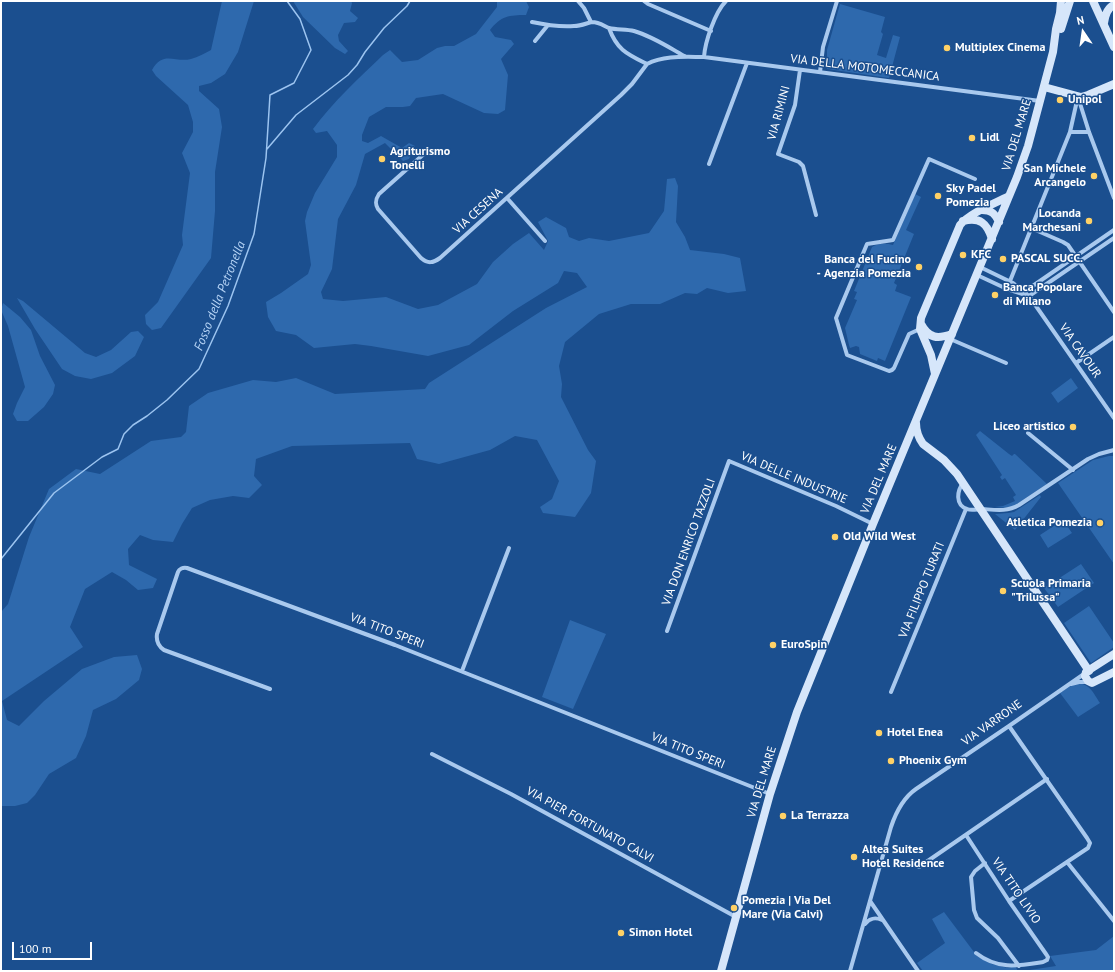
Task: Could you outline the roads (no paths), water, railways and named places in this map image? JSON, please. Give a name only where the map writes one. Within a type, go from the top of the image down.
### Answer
[{"type":"main road","points":[[1056,36],[1061,8],[1060,1]]},
{"type":"main road","name":"VIA DEL MARE","points":[[721,971],[770,794],[802,698],[1017,177],[1028,146],[1056,36],[1061,31],[1070,1]]},
{"type":"main road","points":[[1093,1],[1114,47]]},
{"type":"main road","points":[[1104,23],[1107,12],[1110,7],[1114,5]]},
{"type":"main road","points":[[1044,87],[1078,96],[1086,96],[1114,84]]},
{"type":"main road","points":[[935,376],[931,355],[920,326],[921,318],[963,221],[1009,196]]},
{"type":"main road","points":[[981,210],[993,212],[999,222]]},
{"type":"main road","points":[[963,221],[972,220],[981,222],[988,228],[992,239]]},
{"type":"main road","points":[[920,326],[936,337],[941,338],[951,336]]},
{"type":"main road","points":[[931,355],[938,355],[945,351]]},
{"type":"main road","points":[[931,355],[940,363]]},
{"type":"main road","points":[[916,423],[918,435],[923,444],[947,463],[957,474],[981,509],[1088,671],[1086,678],[1092,683],[1114,672]]},
{"type":"main road","points":[[904,449],[913,444],[923,444]]},
{"type":"main road","name":"VIA VARRONE","points":[[1088,671],[1114,654]]},
{"type":"street","points":[[578,1],[584,8],[591,22]]},
{"type":"street","points":[[644,1],[711,31]]},
{"type":"street","points":[[704,57],[705,47],[720,8],[726,1]]},
{"type":"street","points":[[820,72],[824,43],[837,1]]},
{"type":"street","name":"VIA DELLA MOTOMECCANICA","points":[[532,22],[548,25],[573,26],[591,22],[601,23],[609,28],[635,31],[687,57]]},
{"type":"street","points":[[535,41],[548,25]]},
{"type":"street","points":[[609,28],[613,40],[622,49],[633,57],[647,64]]},
{"type":"street","name":"VIA DELLA MOTOMECCANICA","points":[[647,64],[658,60],[675,57],[704,57],[1040,101]]},
{"type":"street","points":[[709,164],[747,63]]},
{"type":"street","name":"VIA CESENA","points":[[425,153],[380,193],[375,201],[378,209],[421,258],[426,262],[433,262],[440,258],[621,95],[632,84],[647,64]]},
{"type":"street","name":"VIA RIMINI","points":[[800,70],[795,102],[778,154],[799,162],[803,166],[816,215]]},
{"type":"street","points":[[1010,281],[1070,132],[1078,96]]},
{"type":"street","points":[[1078,96],[1089,132],[1114,198]]},
{"type":"street","points":[[1070,132],[1089,132]]},
{"type":"street","points":[[920,326],[909,334],[894,368],[889,371],[847,355],[836,318],[867,244],[893,240],[928,160],[974,178]]},
{"type":"street","points":[[507,198],[545,241]]},
{"type":"street","points":[[1031,228],[1068,245],[1114,312]]},
{"type":"street","points":[[1024,292],[1114,231]]},
{"type":"street","points":[[978,271],[1010,290],[1029,296],[1114,238]]},
{"type":"street","name":"VIA CAVOUR","points":[[978,271],[1010,281],[1029,296],[1114,418]]},
{"type":"street","points":[[951,336],[1006,363]]},
{"type":"street","points":[[1076,363],[1114,337]]},
{"type":"street","points":[[1028,433],[1073,470]]},
{"type":"street","points":[[963,483],[959,490],[958,498],[960,503],[966,509],[1003,510],[1015,507],[1095,456],[1114,450]]},
{"type":"street","name":"VIA DELLE INDUSTRIE","points":[[729,461],[836,506],[873,524]]},
{"type":"street","name":"VIA DON ENRICO TAZZOLI","points":[[667,631],[729,461]]},
{"type":"street","name":"VIA FILIPPO TURATI","points":[[891,692],[966,509]]},
{"type":"street","points":[[462,671],[509,548]]},
{"type":"street","name":"VIA TITO SPERI","points":[[270,689],[164,650],[159,645],[156,639],[157,634],[178,572],[182,568],[187,568],[368,634],[770,794]]},
{"type":"street","name":"VIA VARRONE","points":[[850,971],[891,826],[904,801],[912,792],[1088,671]]},
{"type":"street","name":"VIA VARRONE","points":[[1065,687],[1078,682],[1092,683]]},
{"type":"street","points":[[1009,726],[1090,843],[1089,846],[1068,862],[1009,901]]},
{"type":"street","name":"VIA PIER FORTUNATO CALVI","points":[[432,754],[511,794],[736,917]]},
{"type":"street","points":[[919,867],[1047,779]]},
{"type":"street","name":"VIA TITO LIVIO","points":[[966,834],[1009,901],[1046,954],[1047,959],[1043,962],[1019,966]]},
{"type":"street","points":[[1068,862],[1114,921]]},
{"type":"street","points":[[985,863],[975,870],[971,877],[974,912],[981,923],[994,933],[1000,940],[1019,966]]},
{"type":"street","points":[[870,901],[918,971]]},
{"type":"street","points":[[863,928],[872,918],[877,918],[883,921]]},
{"type":"street","points":[[976,953],[992,963],[1006,966],[1019,966]]},
{"type":"waterway","name":"Fosso della Petronella","points":[[1,559],[54,493],[102,457],[118,449],[124,434],[133,425],[167,400],[199,369],[228,306],[254,234],[266,158],[270,95],[294,83],[311,50],[300,19],[287,1]]},
{"type":"waterway","points":[[267,149],[296,115],[348,75],[384,28],[407,6],[410,1]]},
{"type":"place","name":"Multiplex Cinema","points":[[947,48]]},
{"type":"place","name":"Unipol","points":[[1060,100]]},
{"type":"place","name":"Lidl","points":[[972,138]]},
{"type":"place","name":"Agriturismo Tonelli","points":[[382,159]]},
{"type":"place","name":"San Michele Arcangelo","points":[[1094,176]]},
{"type":"place","name":"Sky Padel Pomezia","points":[[938,196]]},
{"type":"place","name":"Locanda Marchesani","points":[[1089,221]]},
{"type":"place","name":"KFC","points":[[963,255]]},
{"type":"place","name":"PASCAL SUCC.","points":[[1003,259]]},
{"type":"place","name":"Banca del Fucino - Agenzia Pomezia","points":[[919,267]]},
{"type":"place","name":"Banca Popolare di Milano","points":[[995,295]]},
{"type":"place","name":"Liceo artistico","points":[[1073,427]]},
{"type":"place","name":"Atletica Pomezia","points":[[1100,523]]},
{"type":"place","name":"Old Wild West","points":[[835,537]]},
{"type":"place","name":"Scuola Primaria \"Trilussa\"","points":[[1003,591]]},
{"type":"place","name":"EuroSpin","points":[[773,645]]},
{"type":"place","name":"Hotel Enea","points":[[879,733]]},
{"type":"place","name":"Phoenix Gym","points":[[891,761]]},
{"type":"place","name":"La Terrazza","points":[[783,816]]},
{"type":"place","name":"Altea Suites Hotel Residence","points":[[854,857]]},
{"type":"place","name":"Pomezia | Via Del Mare (Via Calvi)","points":[[734,908]]},
{"type":"place","name":"Simon Hotel","points":[[621,933]]}]
